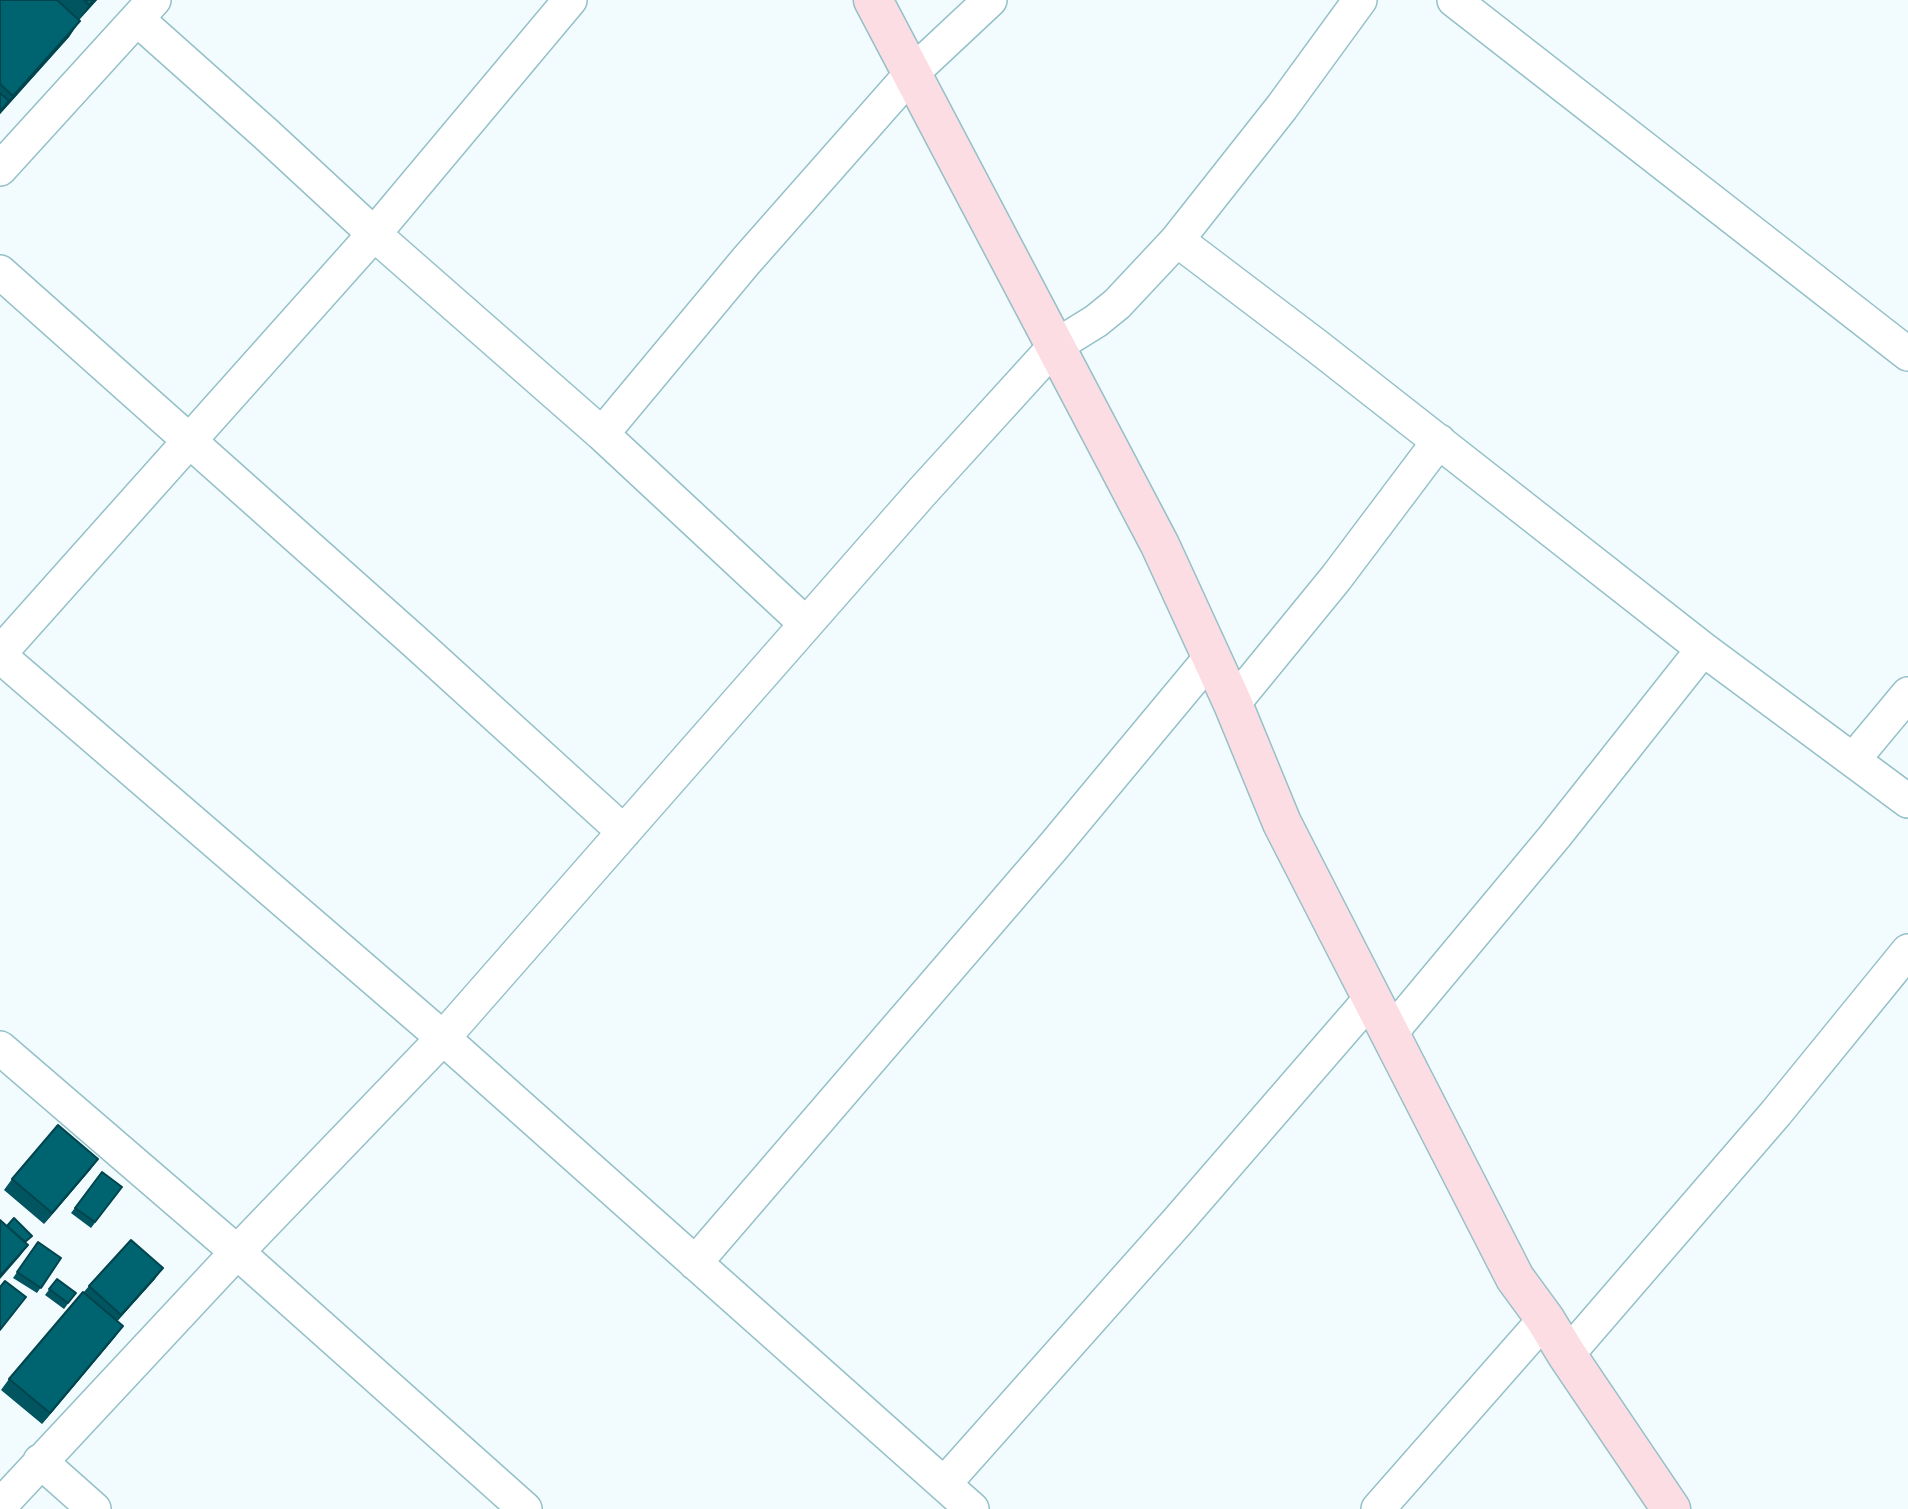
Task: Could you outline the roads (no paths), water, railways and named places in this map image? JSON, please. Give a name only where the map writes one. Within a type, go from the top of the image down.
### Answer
[{"type":"main road","points":[[873,0],[1160,545],[1233,704],[1282,823],[1515,1278],[1545,1318],[1671,1509]]},
{"type":"street","points":[[570,0],[374,234],[0,655],[443,1038],[972,1509]]},
{"type":"street","points":[[602,434],[746,261],[911,74],[990,0]]},
{"type":"street","points":[[0,1506],[237,1252],[443,1038],[806,624],[1055,347],[1117,304],[1177,240],[1282,107],[1360,0]]},
{"type":"street","points":[[1454,0],[1908,354]]},
{"type":"street","points":[[0,169],[146,10],[266,134],[374,234],[602,434],[806,624]]},
{"type":"street","points":[[1177,240],[1703,649],[1908,801]]},
{"type":"street","points":[[0,272],[624,832]]},
{"type":"street","points":[[1233,704],[1336,578],[1438,441]]},
{"type":"street","points":[[1389,1035],[1555,836],[1703,649]]},
{"type":"street","points":[[695,1263],[1052,847],[1211,657]]},
{"type":"street","points":[[1853,760],[1908,694]]},
{"type":"street","points":[[1567,1355],[1776,1113],[1908,951]]},
{"type":"street","points":[[944,1484],[1372,998]]},
{"type":"street","points":[[3,1058],[237,1252],[525,1509]]},
{"type":"street","points":[[1378,1509],[1545,1318]]},
{"type":"street","points":[[40,1461],[94,1509]]}]
